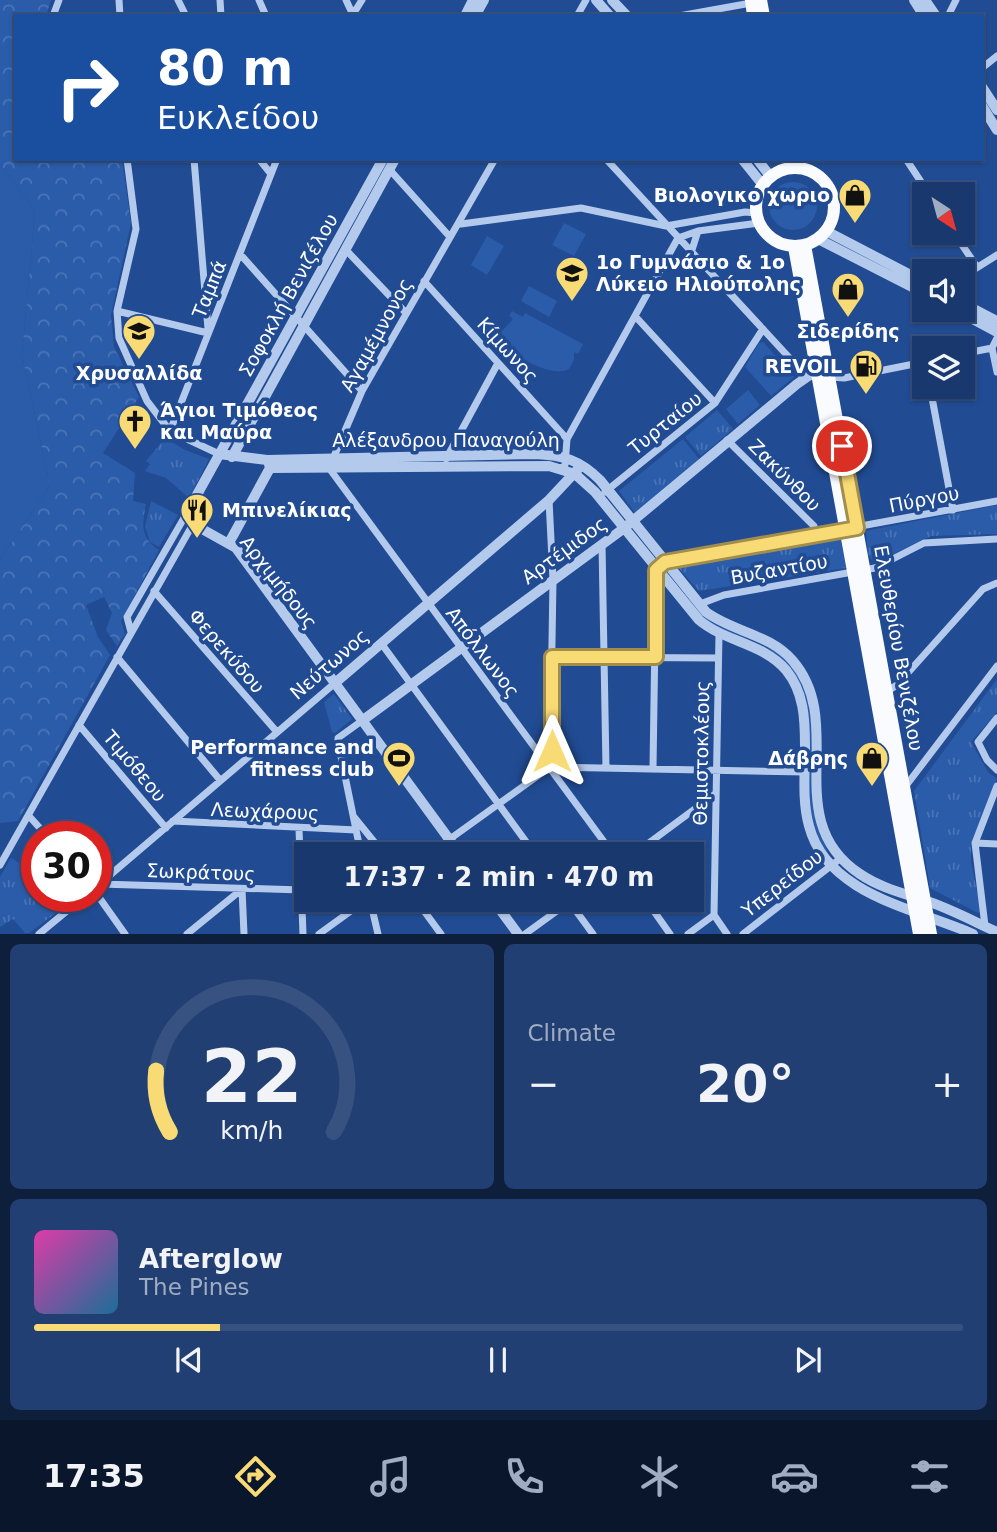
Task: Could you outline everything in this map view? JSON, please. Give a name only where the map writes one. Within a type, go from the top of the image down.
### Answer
[{"type":"main road","points":[[780,169],[814,172],[830,188],[834,211],[822,235],[800,246],[773,240],[757,218],[755,203],[780,169]]},
{"type":"main road","name":"Ελευθερίου Βενιζέλου","points":[[800,246],[919,899],[931,933]]},
{"type":"main road","name":"Ελευθερίου Βενιζέλου","points":[[919,933],[922,913]]},
{"type":"street","points":[[596,0],[608,14]]},
{"type":"street","points":[[612,0],[625,14]]},
{"type":"street","points":[[693,14],[754,5]]},
{"type":"street","points":[[984,90],[997,110]]},
{"type":"street","points":[[984,109],[997,130]]},
{"type":"street","points":[[127,161],[136,229],[117,311],[119,338],[127,362],[150,406],[170,431],[219,454]]},
{"type":"street","points":[[117,311],[208,333],[194,161]]},
{"type":"street","points":[[261,161],[271,174]]},
{"type":"street","name":"Ταμπά","points":[[170,431],[275,161]]},
{"type":"street","name":"Σοφοκλή Βενιζέλου","points":[[232,457],[382,161]]},
{"type":"street","name":"Σοφοκλή Βενιζέλου","points":[[131,632],[127,617],[219,454],[345,249],[394,161]]},
{"type":"street","name":"Αγαμέμνονος","points":[[329,468],[362,391],[450,237],[461,224],[494,161]]},
{"type":"street","points":[[609,161],[797,366],[804,380],[822,376],[844,378],[912,364]]},
{"type":"street","points":[[750,161],[780,169]]},
{"type":"street","points":[[762,161],[780,169]]},
{"type":"street","points":[[907,161],[921,182]]},
{"type":"street","points":[[389,169],[450,237]]},
{"type":"street","points":[[461,224],[580,208],[666,226],[745,212],[757,218]]},
{"type":"street","points":[[561,468],[565,465],[567,439],[681,235],[757,218]]},
{"type":"street","points":[[691,253],[698,231]]},
{"type":"street","points":[[822,235],[912,276]]},
{"type":"street","points":[[822,235],[912,286]]},
{"type":"street","points":[[962,245],[977,267],[997,254]]},
{"type":"street","points":[[345,249],[406,313]]},
{"type":"street","points":[[240,254],[362,391]]},
{"type":"street","name":"Κίμωνος","points":[[424,281],[567,439]]},
{"type":"street","points":[[975,310],[997,321]]},
{"type":"street","points":[[635,316],[715,403]]},
{"type":"street","points":[[975,320],[997,332]]},
{"type":"street","name":"Τυρταίου","points":[[599,497],[715,403],[763,329]]},
{"type":"street","points":[[997,338],[992,348],[997,372]]},
{"type":"street","points":[[975,351],[992,348]]},
{"type":"street","points":[[445,466],[446,455],[498,363]]},
{"type":"street","name":"Αρτέμιδος","points":[[354,817],[338,740],[623,529],[726,440],[804,380]]},
{"type":"street","points":[[932,399],[953,510]]},
{"type":"street","name":"Ζακύνθου","points":[[726,440],[814,526],[817,535]]},
{"type":"street","name":"Αλέξανδρου Παναγούλη","points":[[219,454],[269,464],[329,468],[561,468],[575,474],[599,497],[699,621],[719,634],[763,652],[793,679],[804,711],[809,826],[813,839],[832,865],[864,890],[973,933]]},
{"type":"street","name":"Αλέξανδρου Παναγούλη","points":[[269,464],[332,457],[446,455],[565,456],[582,464],[607,490],[700,604],[722,623],[754,635],[781,650],[802,673],[811,693],[816,716],[818,813],[824,835],[841,858],[875,883],[997,932]]},
{"type":"street","points":[[229,543],[269,464]]},
{"type":"street","name":"Νεύτωνος","points":[[112,873],[549,500],[582,464]]},
{"type":"street","name":"Απόλλωνος","points":[[329,468],[604,842]]},
{"type":"street","points":[[549,500],[553,580],[550,766]]},
{"type":"street","name":"Πύργου","points":[[852,529],[997,501]]},
{"type":"street","points":[[188,511],[193,524]]},
{"type":"street","name":"Σοφοκλή Βενιζέλου","points":[[0,865],[193,524]]},
{"type":"street","name":"Αρχιμήδους","points":[[193,524],[229,543],[451,842]]},
{"type":"street","name":"Βυζαντίου","points":[[665,562],[852,529]]},
{"type":"street","name":"Βυζαντίου","points":[[700,604],[724,595],[859,571],[924,543],[997,539]]},
{"type":"street","points":[[602,544],[606,768]]},
{"type":"street","points":[[653,768],[656,570],[665,562]]},
{"type":"street","points":[[882,694],[984,589],[997,583]]},
{"type":"street","name":"Φερεκύδου","points":[[154,591],[277,732]]},
{"type":"street","name":"Θεμιστοκλέους","points":[[714,915],[719,634]]},
{"type":"street","points":[[381,643],[526,842]]},
{"type":"street","points":[[117,657],[220,780]]},
{"type":"street","points":[[552,657],[718,658]]},
{"type":"street","points":[[899,789],[997,667]]},
{"type":"street","points":[[997,718],[978,742],[987,760],[997,770]]},
{"type":"street","name":"Τιμόθεου","points":[[79,725],[166,828]]},
{"type":"street","points":[[445,842],[550,766],[805,772]]},
{"type":"street","points":[[985,926],[975,843],[997,786]]},
{"type":"street","points":[[650,842],[715,794]]},
{"type":"street","points":[[29,816],[34,821]]},
{"type":"street","points":[[354,817],[358,842]]},
{"type":"street","points":[[354,817],[374,842]]},
{"type":"street","name":"Λεωχάρους","points":[[173,821],[356,830]]},
{"type":"street","points":[[299,829],[300,842]]},
{"type":"street","points":[[975,843],[997,844]]},
{"type":"street","name":"Υπερείδου","points":[[743,933],[841,858]]},
{"type":"street","name":"Σωκράτους","points":[[112,885],[294,890]]},
{"type":"street","points":[[187,933],[242,889]]},
{"type":"street","points":[[242,889],[244,933]]},
{"type":"street","points":[[39,933],[65,912]]},
{"type":"street","points":[[110,912],[125,933]]},
{"type":"street","points":[[303,912],[303,933]]},
{"type":"street","points":[[319,933],[350,912]]},
{"type":"street","points":[[372,912],[378,933]]},
{"type":"street","points":[[425,912],[441,933]]},
{"type":"street","points":[[502,912],[518,933]]},
{"type":"street","points":[[525,933],[553,912]]},
{"type":"street","points":[[578,912],[593,933]]},
{"type":"street","points":[[655,912],[670,933]]},
{"type":"street","points":[[688,933],[714,915],[727,933]]},
{"type":"green space","points":[[0,0],[51,0],[47,14],[14,14],[14,161],[122,161],[131,223],[111,315],[114,347],[139,397],[103,453],[135,473],[133,501],[146,504],[145,535],[159,550],[121,621],[125,634],[117,646],[106,630],[112,613],[104,597],[86,605],[98,637],[110,655],[18,821],[0,823],[0,560],[50,485],[22,355],[35,211],[0,164]]},
{"type":"green space","points":[[0,164],[35,211],[22,355],[50,485],[0,560]]},
{"type":"green space","points":[[793,182],[810,189],[817,206],[810,223],[793,230],[776,223],[769,206],[776,189]]},
{"type":"green space","points":[[564,223],[586,234],[574,256],[552,245]]},
{"type":"green space","points":[[487,236],[504,246],[487,275],[471,265]]},
{"type":"green space","points":[[529,286],[557,301],[549,317],[521,301]]},
{"type":"green space","points":[[512,311],[523,317],[525,313],[583,344],[578,354],[574,352],[574,360],[569,369],[561,371],[540,367],[510,348],[501,332],[513,319],[509,316]]},
{"type":"green space","points":[[763,342],[794,377],[771,396],[745,367],[759,343]]},
{"type":"green space","points":[[748,390],[760,405],[738,424],[726,409]]},
{"type":"green space","points":[[717,410],[733,429],[701,456],[685,437]]},
{"type":"green space","points":[[165,438],[185,450],[209,459],[189,498],[166,478],[145,471],[150,464],[146,461]]},
{"type":"green space","points":[[683,439],[699,459],[635,513],[619,491]]},
{"type":"green space","points":[[151,501],[178,515],[159,547],[150,542],[145,527]]},
{"type":"green space","points":[[997,505],[997,534],[931,536],[874,563],[868,555],[866,531]]},
{"type":"green space","points":[[840,535],[846,568],[699,591],[676,565]]},
{"type":"green space","points":[[685,596],[713,623],[779,653],[800,676],[812,709],[816,822],[828,852],[818,842],[812,828],[809,811],[808,723],[788,666],[708,625]]},
{"type":"green space","points":[[997,679],[997,712],[971,742],[988,772],[997,779],[971,843],[971,862],[981,911],[978,913],[930,888],[914,791]]},
{"type":"green space","points":[[334,694],[352,719],[335,733],[332,732],[324,702]]},
{"type":"green space","points":[[11,858],[21,864],[21,912],[57,912],[29,933],[25,933],[13,919],[0,927],[0,877]]},
{"type":"place","name":"Βιολογικο χωριο","points":[[855,225]]},
{"type":"place","name":"1ο Γυμνάσιο & 1ο Λύκειο Ηλιούπολης","points":[[572,303]]},
{"type":"place","name":"Σιδερίδης","points":[[848,319]]},
{"type":"place","name":"Χρυσαλλίδα","points":[[139,361]]},
{"type":"place","name":"REVOIL","points":[[866,396]]},
{"type":"place","name":"Άγιοι Τιμόθεος και Μαύρα","points":[[135,451]]},
{"type":"place","name":"Μπινελίκιας","points":[[197,540]]},
{"type":"place","name":"Performance and fitness club","points":[[399,788]]},
{"type":"place","name":"Δάβρης","points":[[872,788]]},
{"type":"route","points":[[552,751],[552,657],[656,657],[656,570],[665,562],[857,528],[842,446]]}]
